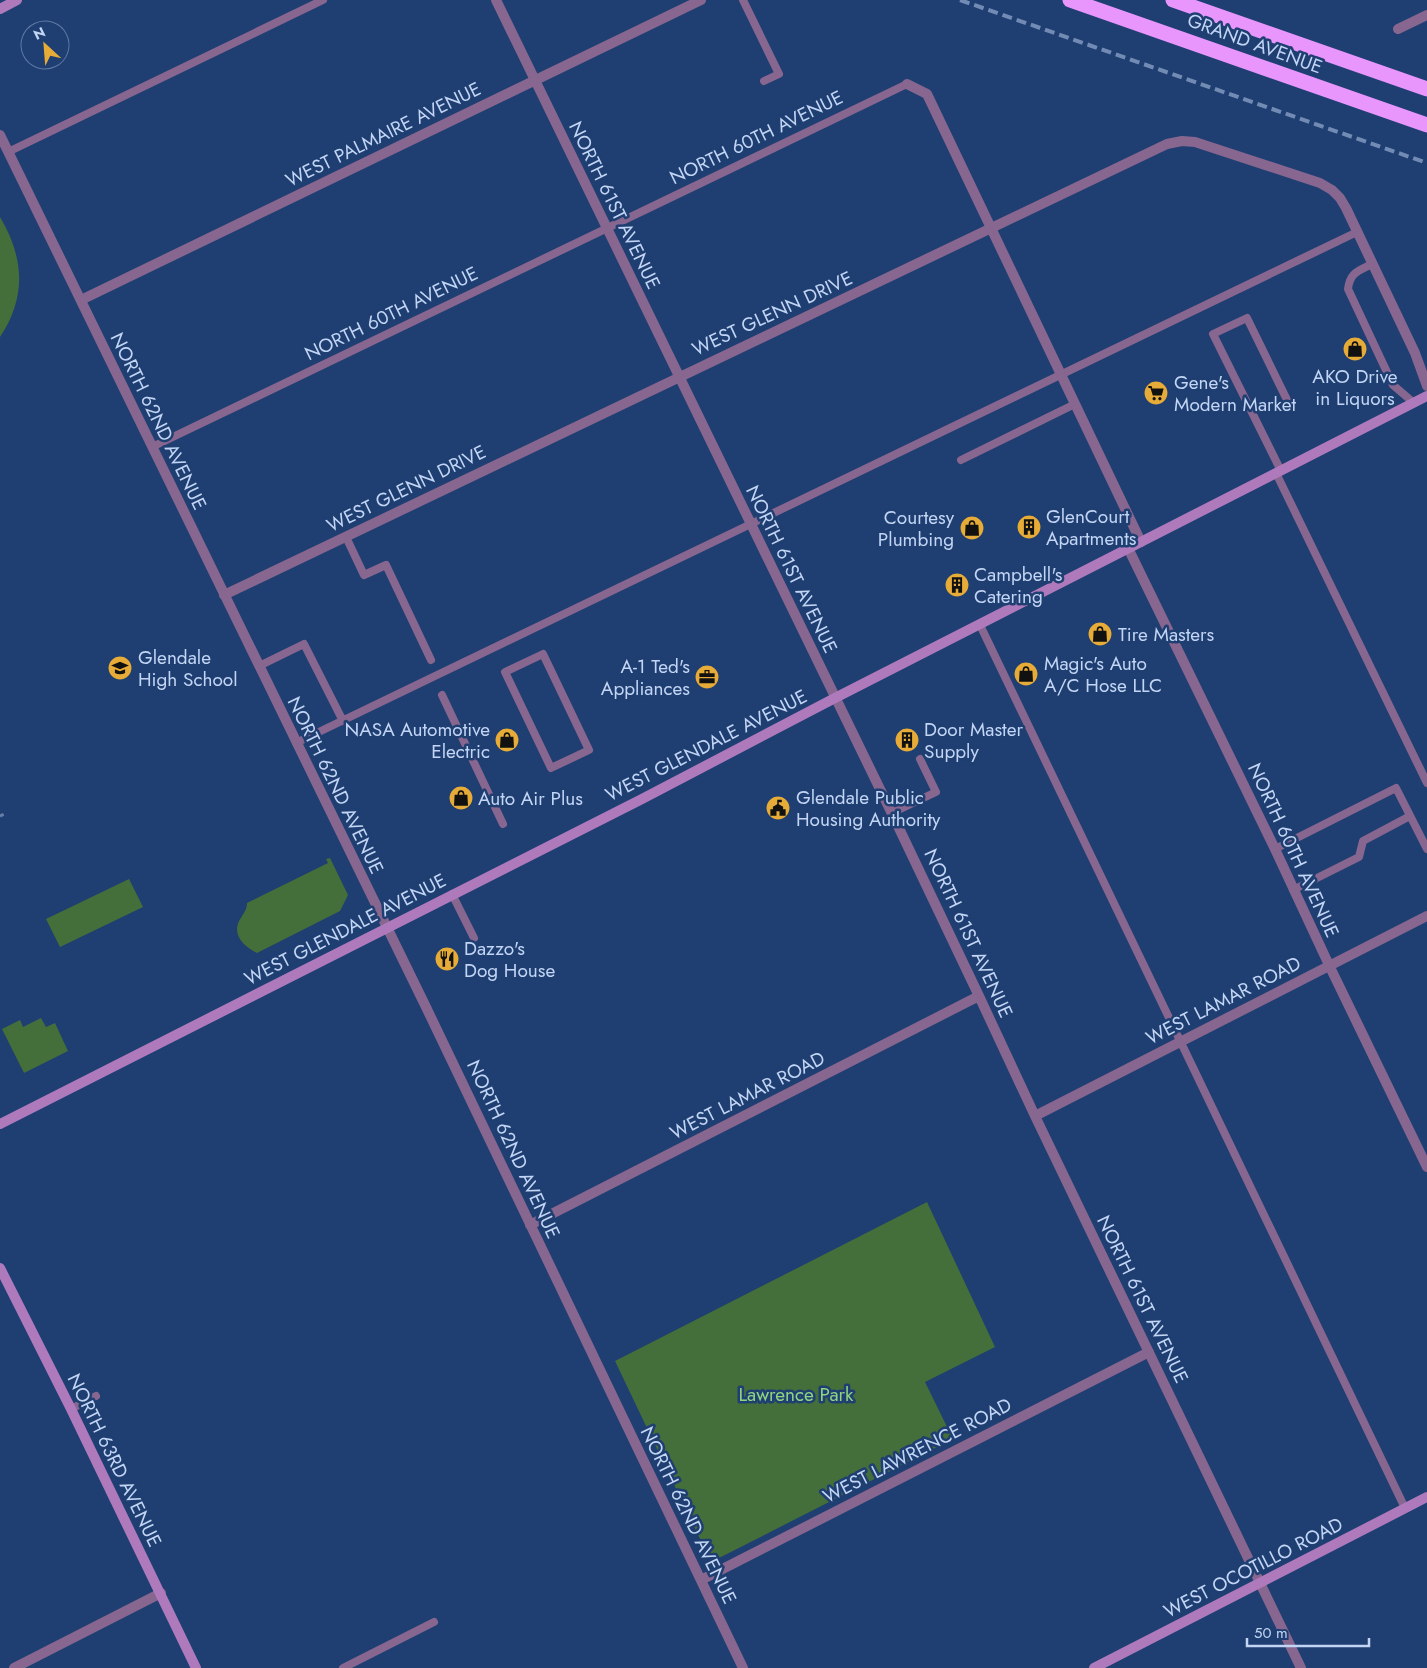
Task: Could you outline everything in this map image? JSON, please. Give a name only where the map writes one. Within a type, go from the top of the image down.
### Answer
[{"type":"highway","name":"GRAND AVENUE","points":[[1070,0],[1427,125]]},
{"type":"highway","name":"GRAND AVENUE","points":[[1173,0],[1427,89]]},
{"type":"main road","points":[[0,8],[17,0]]},
{"type":"main road","name":"WEST GLENDALE AVENUE","points":[[0,1124],[1427,396]]},
{"type":"main road","name":"NORTH 63RD AVENUE","points":[[0,1268],[196,1668]]},
{"type":"main road","name":"WEST OCOTILLO ROAD","points":[[1094,1668],[1427,1497]]},
{"type":"street","name":"NORTH 61ST AVENUE","points":[[496,0],[892,813],[1035,1116],[1301,1668]]},
{"type":"street","name":"WEST PALMAIRE AVENUE","points":[[81,300],[701,0]]},
{"type":"street","points":[[1398,29],[1427,15]]},
{"type":"street","name":"NORTH 60TH AVENUE","points":[[907,84],[928,94],[1141,542]]},
{"type":"street","name":"NORTH 62ND AVENUE","points":[[0,135],[744,1668]]},
{"type":"street","name":"WEST GLENN DRIVE","points":[[224,595],[1167,144],[1182,141],[1194,142],[1320,183],[1332,190],[1340,198],[1357,232]]},
{"type":"street","points":[[1357,232],[1415,353],[1427,386]]},
{"type":"street","name":"NORTH 60TH AVENUE","points":[[1128,548],[1427,1167]]},
{"type":"street","name":"WEST LAMAR ROAD","points":[[1035,1116],[1427,916]]},
{"type":"street","name":"WEST LAMAR ROAD","points":[[530,1226],[980,996]]},
{"type":"street","name":"WEST LAWRENCE ROAD","points":[[701,1580],[1149,1352]]},
{"type":"street","points":[[14,1668],[160,1593]]},
{"type":"lane","points":[[8,152],[323,0]]},
{"type":"lane","points":[[743,0],[779,74],[764,81]]},
{"type":"lane","name":"NORTH 60TH AVENUE","points":[[152,447],[907,84]]},
{"type":"lane","points":[[296,743],[1357,232]]},
{"type":"lane","points":[[1372,264],[1355,272],[1349,280],[1348,289],[1393,385],[1414,403]]},
{"type":"lane","points":[[1290,406],[1247,318],[1213,334],[1427,783]]},
{"type":"lane","points":[[960,460],[1075,404]]},
{"type":"lane","points":[[346,537],[364,575],[386,565],[432,660]]},
{"type":"lane","points":[[980,624],[1405,1508]]},
{"type":"lane","points":[[259,666],[304,644],[343,720]]},
{"type":"lane","points":[[543,654],[589,750],[551,768],[505,672],[543,654]]},
{"type":"lane","points":[[442,695],[503,824]]},
{"type":"lane","points":[[892,813],[936,792],[920,759]]},
{"type":"lane","points":[[1275,849],[1396,788],[1427,849]]},
{"type":"lane","points":[[1294,890],[1359,857],[1363,841],[1410,816]]},
{"type":"lane","points":[[452,894],[474,938]]},
{"type":"lane","points":[[70,1409],[96,1396]]},
{"type":"lane","points":[[342,1668],[434,1622]]},
{"type":"path","points":[[0,816],[7,813]]},
{"type":"green space","points":[[0,217],[14,247],[19,277],[15,307],[0,337]]},
{"type":"green space","points":[[330,858],[348,895],[340,911],[257,953],[248,948],[238,936],[237,931],[237,926],[246,910],[247,903],[328,863],[326,859]]},
{"type":"green space","points":[[129,879],[143,907],[60,947],[46,919]]},
{"type":"green space","points":[[41,1018],[46,1027],[55,1023],[68,1051],[24,1073],[2,1029],[20,1020],[23,1027]]},
{"type":"green space","name":"Lawrence Park","points":[[927,1202],[995,1347],[925,1382],[953,1439],[721,1557],[713,1556],[707,1552],[699,1537],[615,1361]]},
{"type":"railway","points":[[960,0],[1427,163]]},
{"type":"place","name":"AKO Drive in Liquors","points":[[1355,349]]},
{"type":"place","name":"Gene's Modern Market","points":[[1156,393]]},
{"type":"place","name":"GlenCourt Apartments","points":[[1029,527]]},
{"type":"place","name":"Courtesy Plumbing","points":[[972,528]]},
{"type":"place","name":"Campbell's Catering","points":[[957,585]]},
{"type":"place","name":"Tire Masters","points":[[1100,634]]},
{"type":"place","name":"Glendale High School","points":[[120,668]]},
{"type":"place","name":"Magic's Auto A/C Hose LLC","points":[[1026,674]]},
{"type":"place","name":"A-1 Ted's Appliances","points":[[707,677]]},
{"type":"place","name":"NASA Automotive Electric","points":[[507,740]]},
{"type":"place","name":"Door Master Supply","points":[[907,740]]},
{"type":"place","name":"Auto Air Plus","points":[[461,798]]},
{"type":"place","name":"Glendale Public Housing Authority","points":[[778,808]]},
{"type":"place","name":"Dazzo's Dog House","points":[[447,959]]}]
